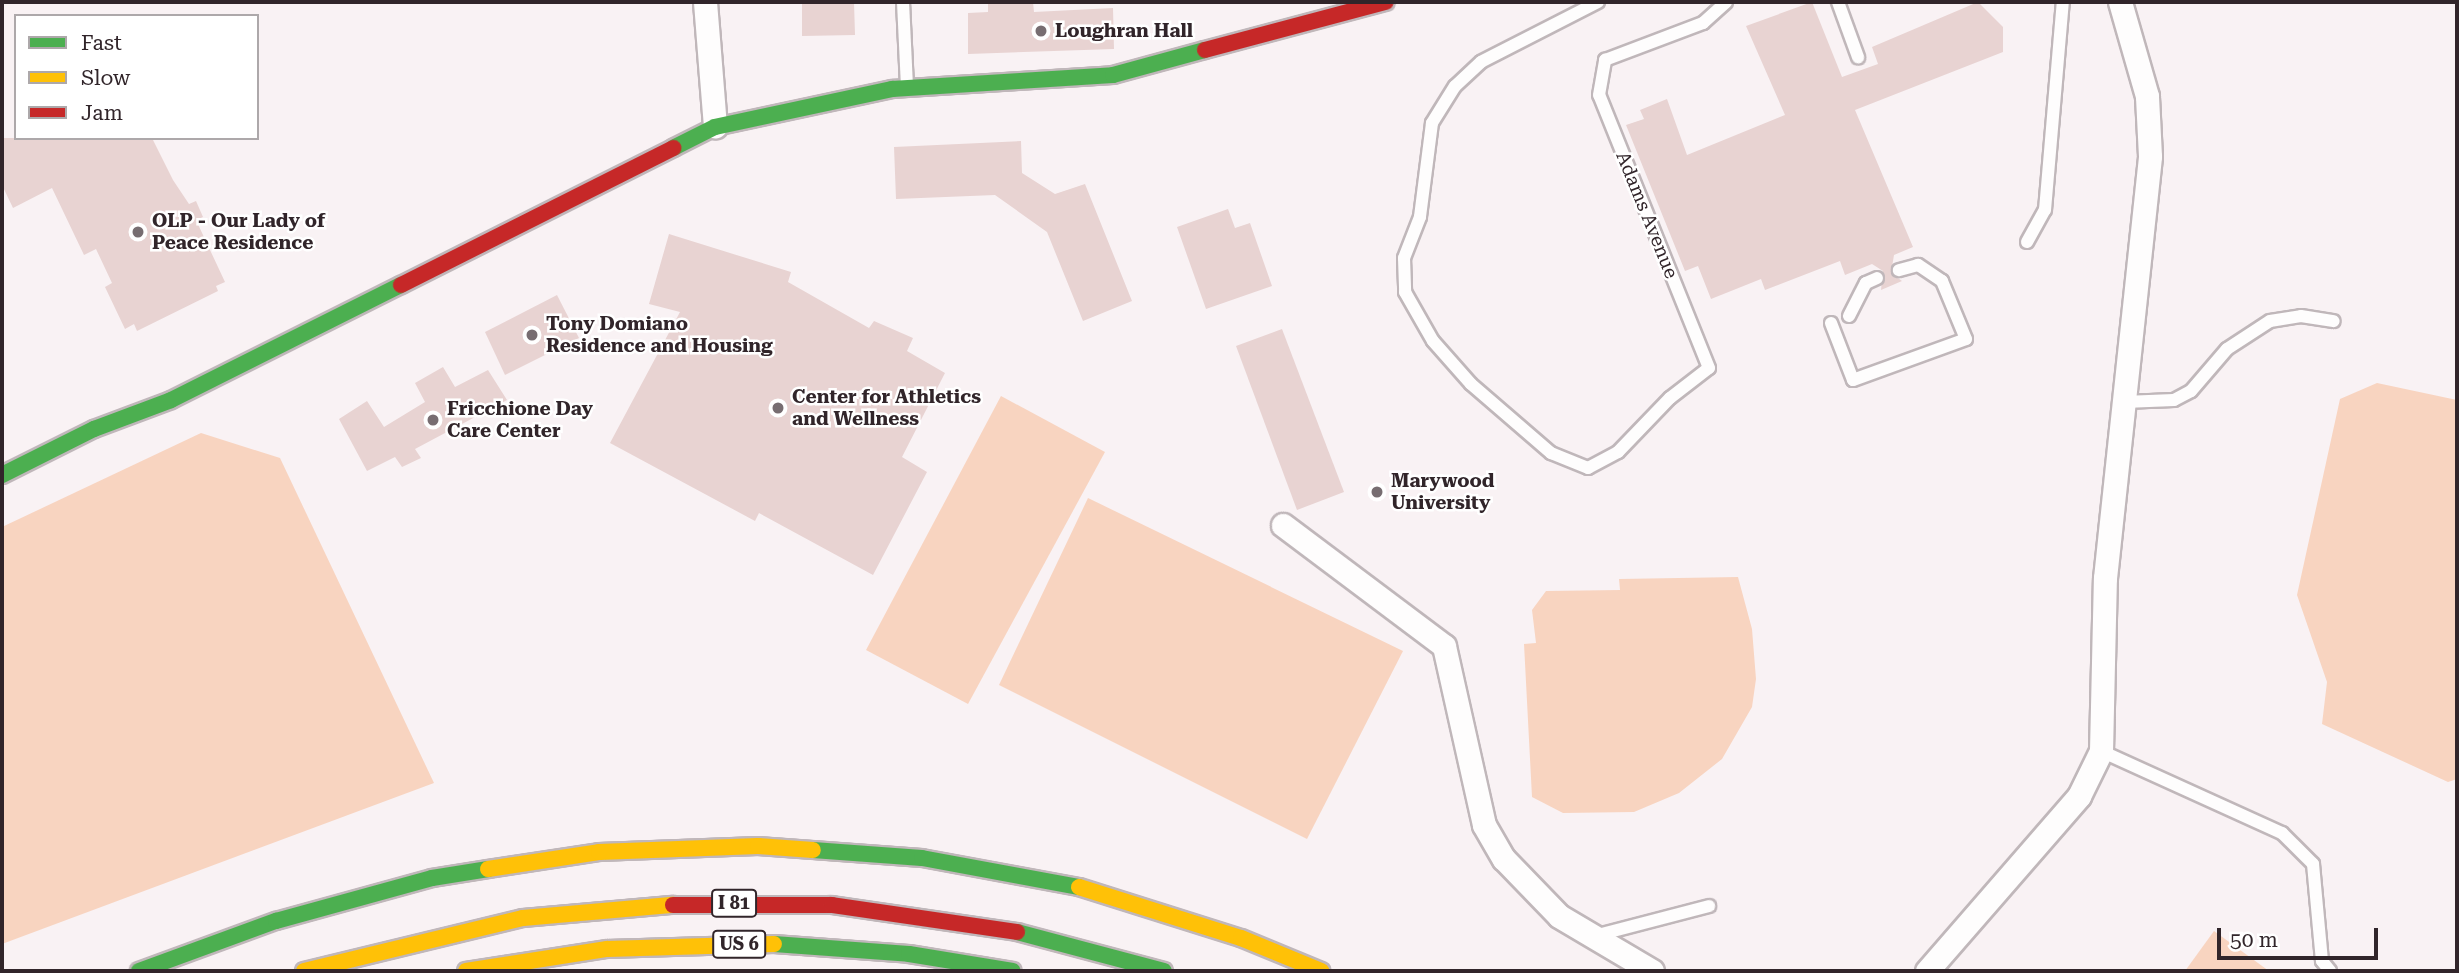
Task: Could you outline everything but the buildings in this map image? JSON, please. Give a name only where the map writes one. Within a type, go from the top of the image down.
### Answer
[{"type":"main road","points":[[2,475],[94,429],[171,400],[715,127],[907,88],[1113,75],[1387,2]]},
{"type":"main road","points":[[139,971],[276,921],[432,878],[598,852],[758,846],[922,858],[1058,883],[1166,912],[1321,971]]},
{"type":"main road","name":"I 81","points":[[304,971],[523,918],[617,908],[757,902],[832,905],[996,927],[1164,971]]},
{"type":"main road","name":"US 6","points":[[466,971],[607,949],[757,943],[909,954],[1013,971]]},
{"type":"street","points":[[705,2],[715,127]]},
{"type":"street","points":[[1927,971],[2079,796],[2101,751],[2105,578],[2150,156],[2147,96],[2120,2]]},
{"type":"street","points":[[1283,526],[1444,646],[1484,825],[1528,887],[1588,938],[1651,971]]},
{"type":"lane","points":[[903,2],[907,88]]},
{"type":"lane","name":"Adams Avenue","points":[[1598,2],[1481,62],[1455,86],[1432,123],[1420,217],[1404,258],[1405,292],[1433,341],[1471,384],[1552,453],[1588,468],[1618,453],[1670,398],[1709,368],[1599,95],[1605,60],[1703,23],[1726,2]]},
{"type":"lane","points":[[1838,2],[1858,57]]},
{"type":"lane","points":[[2027,242],[2048,197],[2063,2]]},
{"type":"lane","points":[[1831,323],[1853,380],[1966,339],[1942,281],[1919,265],[1899,270]]},
{"type":"lane","points":[[1849,316],[1866,283],[1877,278]]},
{"type":"lane","points":[[2124,402],[2183,396],[2227,349],[2270,321],[2301,316],[2334,321]]},
{"type":"lane","points":[[2101,751],[2282,833],[2313,864],[2322,961],[2330,971]]},
{"type":"lane","points":[[1588,938],[1709,906]]},
{"type":"shaded area","points":[[2377,383],[2457,400],[2457,779],[2448,782],[2322,724],[2327,682],[2297,595],[2340,399]]},
{"type":"shaded area","points":[[1001,396],[1105,452],[968,704],[866,650]]},
{"type":"shaded area","points":[[201,433],[280,458],[434,783],[2,944],[2,527]]},
{"type":"shaded area","points":[[1088,498],[1403,651],[1307,839],[999,685]]},
{"type":"shaded area","points":[[1738,577],[1752,629],[1756,679],[1752,707],[1722,759],[1679,793],[1634,812],[1563,813],[1532,797],[1524,644],[1536,643],[1532,610],[1546,591],[1620,590],[1619,579]]},
{"type":"shaded area","points":[[2214,931],[2269,971],[2185,971]]},
{"type":"traffic: fast","points":[[673,148],[715,127],[892,89],[1113,75],[1205,50]]},
{"type":"traffic: fast","points":[[2,475],[94,429],[171,400],[401,285]]},
{"type":"traffic: fast","points":[[813,850],[922,858],[1079,887]]},
{"type":"traffic: fast","points":[[139,971],[276,921],[432,878],[488,869]]},
{"type":"traffic: fast","points":[[1017,932],[1164,971]]},
{"type":"traffic: fast","points":[[774,944],[909,954],[1013,971]]},
{"type":"traffic: slow","points":[[488,869],[599,852],[758,846],[813,850]]},
{"type":"traffic: slow","points":[[1079,887],[1241,938],[1321,971]]},
{"type":"traffic: slow","points":[[304,971],[523,918],[673,905]]},
{"type":"traffic: slow","points":[[466,971],[607,949],[774,944]]},
{"type":"traffic: jam","points":[[1205,50],[1386,2]]},
{"type":"traffic: jam","points":[[401,285],[673,148]]},
{"type":"traffic: jam","points":[[673,905],[832,905],[1017,932]]},
{"type":"place","name":"Loughran Hall","points":[[1041,31]]},
{"type":"place","name":"OLP - Our Lady of Peace Residence","points":[[138,232]]},
{"type":"place","name":"Tony Domiano Residence and Housing","points":[[532,335]]},
{"type":"place","name":"Center for Athletics and Wellness","points":[[778,408]]},
{"type":"place","name":"Fricchione Day Care Center","points":[[433,420]]},
{"type":"place","name":"Marywood University","points":[[1377,492]]}]
